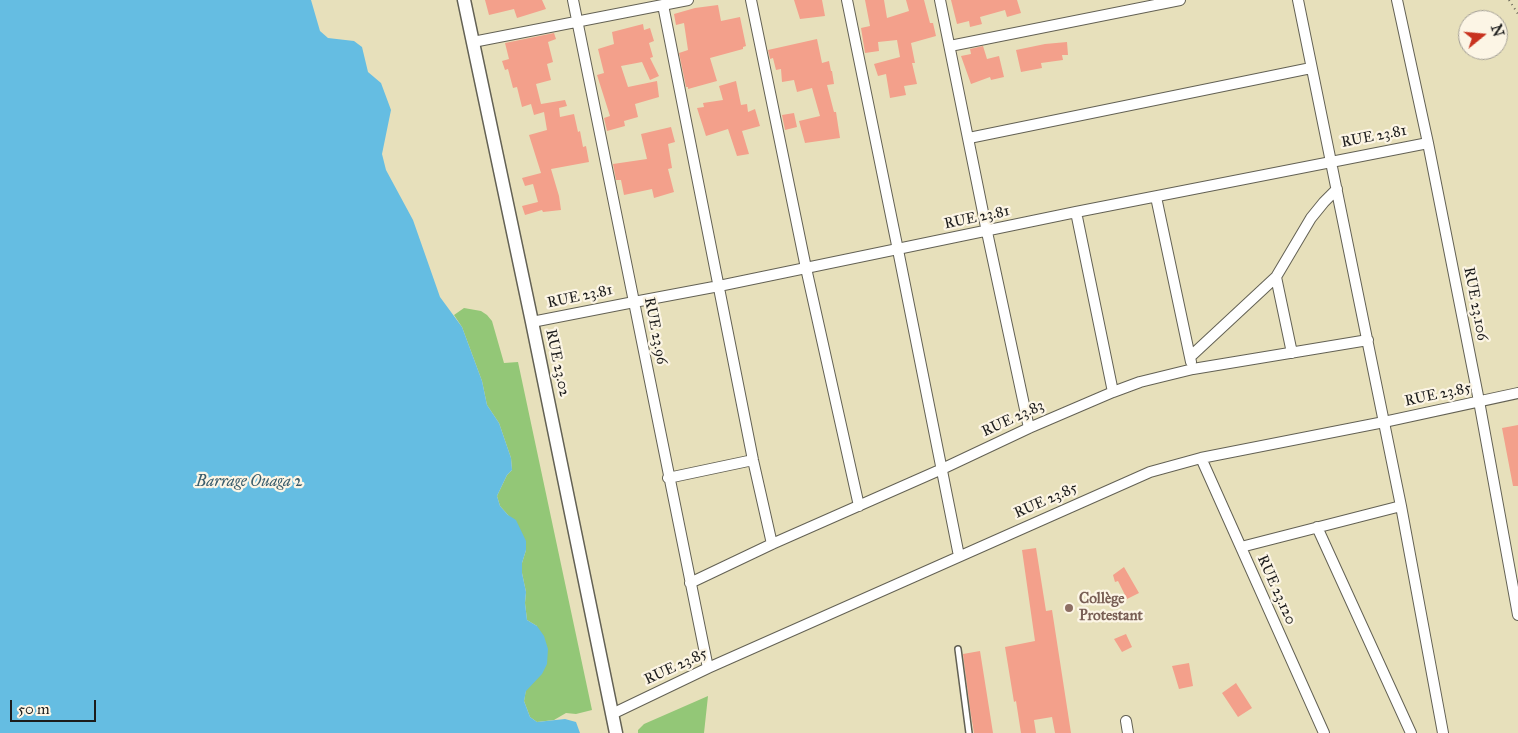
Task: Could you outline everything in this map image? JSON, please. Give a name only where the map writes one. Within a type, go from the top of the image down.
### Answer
[{"type":"street","name":"RUE 23.02","points":[[464,0],[616,733]]},
{"type":"street","name":"RUE 23.96","points":[[573,0],[668,478],[708,668]]},
{"type":"street","points":[[473,42],[688,0]]},
{"type":"street","points":[[751,0],[806,268],[859,506]]},
{"type":"street","points":[[847,0],[959,556]]},
{"type":"street","points":[[940,0],[987,232],[1030,428]]},
{"type":"street","points":[[950,46],[1180,0]]},
{"type":"street","points":[[1298,0],[1401,506],[1443,733]]},
{"type":"street","name":"RUE 23.106","points":[[1397,0],[1480,401],[1518,615]]},
{"type":"street","points":[[663,5],[753,460],[772,544]]},
{"type":"street","points":[[968,138],[1311,68]]},
{"type":"street","name":"RUE 23.81","points":[[532,322],[1428,143]]},
{"type":"street","points":[[1190,357],[1276,277],[1315,214],[1337,189]]},
{"type":"street","points":[[1156,197],[1193,369]]},
{"type":"street","points":[[1076,212],[1113,392]]},
{"type":"street","points":[[1276,277],[1292,352]]},
{"type":"street","name":"RUE 23.83","points":[[690,583],[772,544],[1113,392],[1155,378],[1193,369],[1368,340]]},
{"type":"street","name":"RUE 23.85","points":[[612,714],[708,668],[1141,476],[1201,458],[1518,393]]},
{"type":"street","name":"RUE 23.120","points":[[1201,458],[1324,733]]},
{"type":"street","points":[[668,478],[753,460]]},
{"type":"street","points":[[1241,547],[1401,506]]},
{"type":"street","points":[[1317,528],[1411,733]]},
{"type":"street","points":[[1126,721],[1128,733]]},
{"type":"lane","points":[[958,649],[969,733]]},
{"type":"path","points":[[1509,0],[1518,14]]},
{"type":"green space","points":[[464,308],[481,311],[487,315],[492,321],[504,363],[518,362],[592,710],[576,714],[566,713],[554,720],[537,722],[530,717],[524,701],[537,626],[527,620],[526,592],[522,573],[522,563],[526,550],[508,515],[500,506],[497,496],[507,475],[512,470],[511,458],[499,423],[487,405],[482,381],[462,327],[454,315]]},
{"type":"green space","points":[[708,696],[704,733],[638,733],[638,730],[644,724]]},
{"type":"water","name":"Barrage Ouaga 2","points":[[0,0],[311,0],[320,31],[328,38],[354,41],[362,47],[368,72],[381,83],[391,110],[382,154],[386,170],[413,220],[440,297],[462,327],[482,381],[487,405],[499,423],[511,458],[512,470],[507,475],[497,496],[500,506],[508,515],[516,520],[526,541],[522,573],[526,592],[527,620],[537,626],[544,636],[548,649],[547,664],[542,674],[526,691],[524,701],[530,717],[537,722],[565,719],[576,722],[580,733],[0,733]]},
{"type":"building","points":[[485,0],[542,0],[546,9],[517,18],[514,9],[489,15]]},
{"type":"building","points":[[794,0],[822,0],[825,16],[800,19]]},
{"type":"building","points":[[865,0],[884,0],[887,18],[909,11],[906,0],[924,0],[930,23],[933,23],[936,36],[911,43],[915,63],[912,63],[917,84],[904,86],[906,95],[890,98],[886,74],[878,76],[874,64],[900,57],[897,40],[878,42],[879,51],[865,53],[861,28],[870,26]]},
{"type":"building","points":[[951,0],[1017,0],[1021,13],[1007,17],[1005,10],[980,17],[982,24],[970,27],[969,21],[957,24]]},
{"type":"building","points":[[718,5],[721,21],[740,17],[746,46],[743,49],[710,58],[717,81],[688,89],[679,53],[688,50],[684,23],[676,25],[674,14],[695,8]]},
{"type":"building","points":[[643,24],[644,30],[650,28],[654,41],[649,43],[653,57],[650,58],[659,76],[650,80],[642,62],[621,66],[628,87],[657,81],[659,97],[635,104],[638,117],[624,121],[625,126],[607,131],[604,118],[610,116],[597,75],[604,73],[598,49],[614,44],[612,32]]},
{"type":"building","points":[[554,33],[556,39],[548,42],[553,62],[547,64],[551,80],[536,84],[541,104],[565,100],[567,106],[559,108],[560,117],[574,114],[583,147],[586,146],[589,162],[551,169],[561,210],[543,212],[542,210],[525,215],[522,206],[538,202],[533,184],[525,186],[522,178],[541,173],[529,135],[547,130],[544,112],[534,115],[531,104],[522,107],[517,87],[513,88],[508,69],[505,70],[502,61],[509,59],[505,43]]},
{"type":"building","points":[[817,39],[822,63],[829,61],[832,71],[834,84],[827,85],[834,112],[836,112],[840,138],[805,143],[799,121],[820,116],[812,88],[797,92],[794,80],[782,82],[781,69],[776,70],[773,58],[770,59],[768,50]]},
{"type":"building","points":[[1067,42],[1068,55],[1062,55],[1063,60],[1041,63],[1042,68],[1021,72],[1016,50]]},
{"type":"building","points":[[983,46],[987,59],[999,56],[1004,77],[991,80],[990,77],[971,84],[961,56],[971,54],[970,49]]},
{"type":"building","points":[[736,81],[741,105],[747,104],[748,112],[755,109],[760,126],[742,131],[749,154],[737,156],[728,129],[706,136],[697,108],[704,107],[703,103],[723,100],[719,86]]},
{"type":"building","points":[[794,113],[797,127],[785,130],[782,115]]},
{"type":"building","points":[[671,127],[675,142],[668,144],[672,168],[668,169],[674,192],[654,198],[652,189],[624,195],[621,180],[616,180],[613,164],[647,159],[641,134]]},
{"type":"building","points":[[1518,425],[1518,486],[1513,486],[1502,428]]},
{"type":"building","points":[[1036,548],[1046,611],[1052,610],[1071,733],[1055,733],[1052,717],[1034,720],[1036,733],[1021,733],[1016,701],[1014,702],[1005,647],[1035,641],[1022,550]]},
{"type":"building","points":[[1124,567],[1139,593],[1127,599],[1118,581],[1115,582],[1113,575]]},
{"type":"building","points":[[1126,634],[1132,647],[1122,652],[1114,639]]},
{"type":"building","points":[[980,651],[993,733],[974,733],[970,709],[963,654]]},
{"type":"building","points":[[1189,663],[1193,686],[1179,689],[1172,666]]},
{"type":"building","points":[[1236,683],[1252,708],[1238,717],[1222,693]]},
{"type":"place","name":"Collège Protestant","points":[[1069,608]]}]
